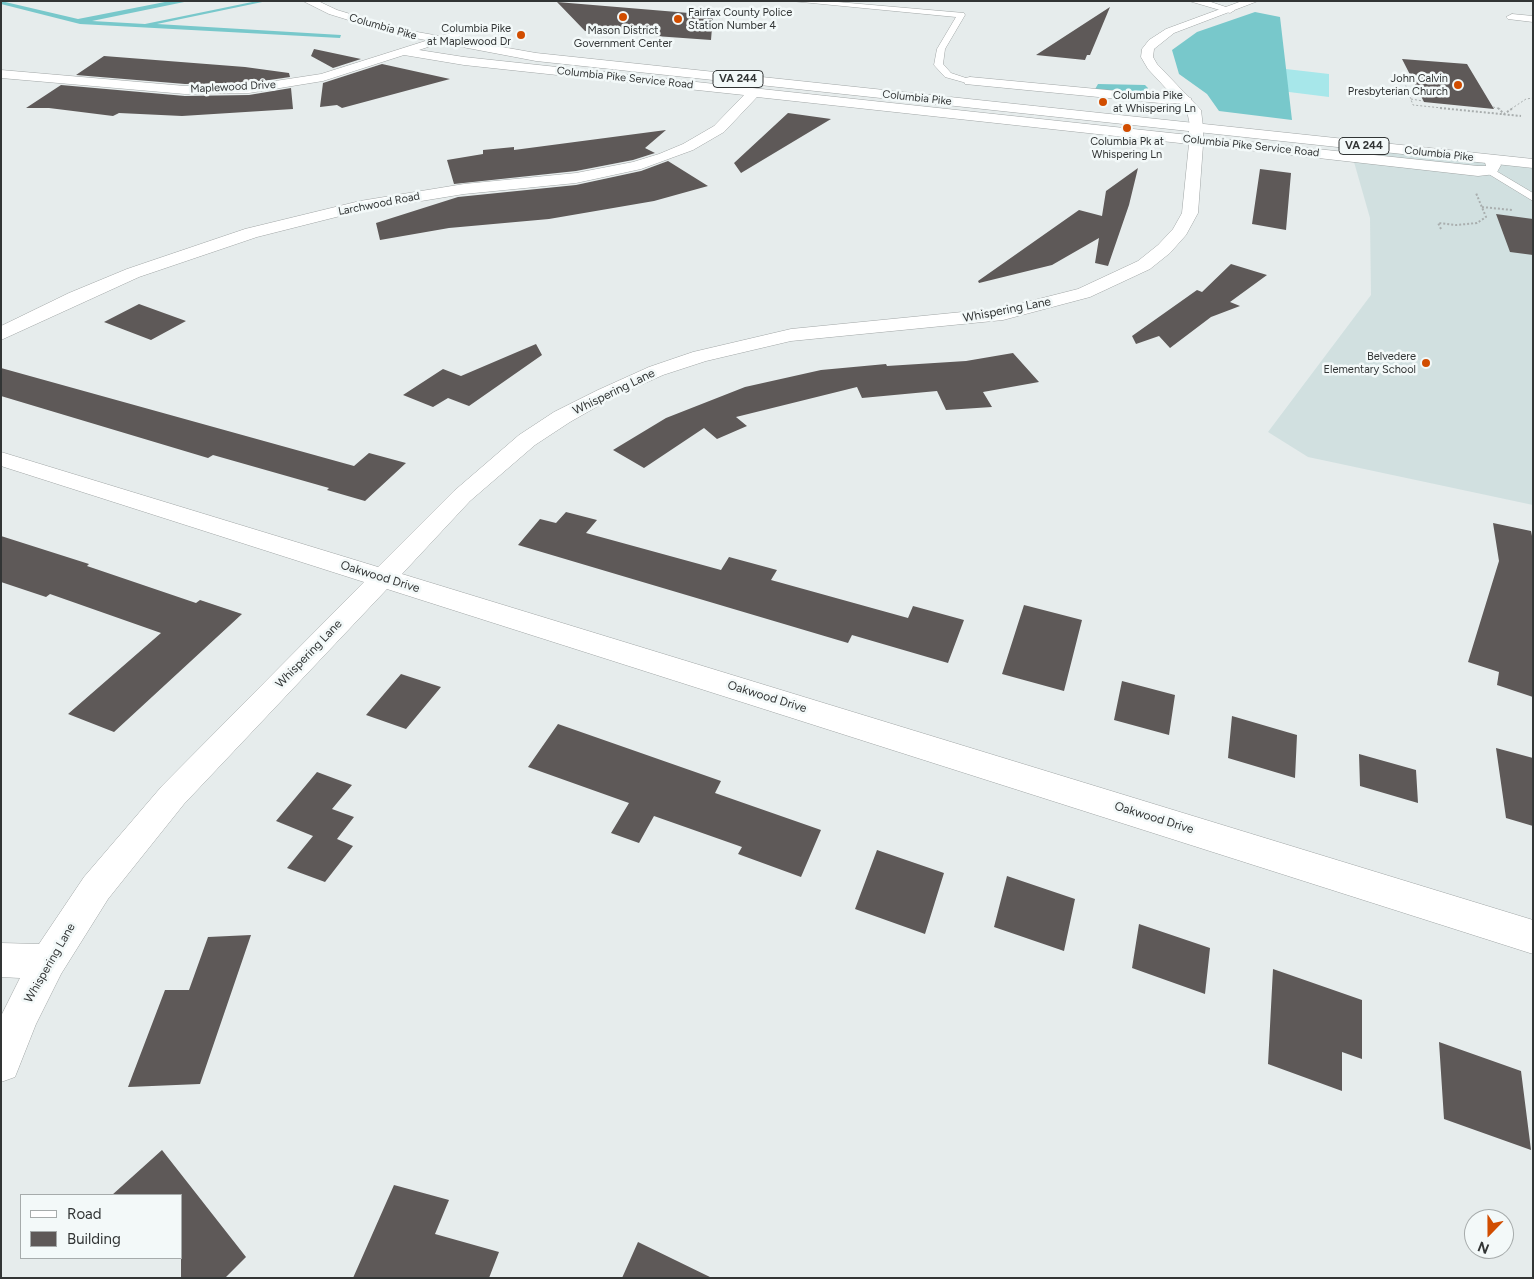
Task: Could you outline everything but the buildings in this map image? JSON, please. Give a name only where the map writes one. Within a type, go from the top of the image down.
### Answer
[{"type":"street","name":"Columbia Pike","points":[[308,1],[375,26],[436,40],[586,63],[1196,128],[1533,151]]},
{"type":"street","points":[[1194,1],[1230,10]]},
{"type":"street","points":[[1196,128],[1191,105],[1152,66],[1147,57],[1148,49],[1152,42],[1170,31],[1253,1]]},
{"type":"street","name":"Columbia Pike","points":[[352,5],[403,21],[458,34],[613,56],[1491,165],[1533,164]]},
{"type":"street","points":[[1512,17],[1533,19]]},
{"type":"street","name":"Maplewood Drive","points":[[1,74],[185,90],[249,89],[323,77],[458,34]]},
{"type":"street","name":"Columbia Pike Service Road","points":[[402,51],[464,61],[754,92],[1196,128]]},
{"type":"street","points":[[14,88],[35,77]]},
{"type":"street","points":[[970,81],[1160,99],[1185,99]]},
{"type":"street","name":"Larchwood Road","points":[[1,334],[76,297],[132,273],[204,248],[307,218],[422,195],[576,178],[621,169],[664,157],[696,143],[719,129],[754,92]]},
{"type":"street","name":"Whispering Lane","points":[[1,1063],[21,1014],[48,962],[96,888],[173,795],[462,496],[527,440],[562,417],[605,394],[656,371],[718,351],[790,335],[1003,314],[1076,295],[1117,279],[1144,265],[1164,249],[1180,231],[1190,213],[1194,196],[1196,128]]},
{"type":"street","name":"Oakwood Drive","points":[[1,459],[1533,937]]},
{"type":"street","points":[[1,960],[48,962]]},
{"type":"lane","points":[[795,1],[961,15],[942,49],[938,65],[948,75],[970,81]]},
{"type":"lane","points":[[1491,165],[1533,198]]},
{"type":"path","points":[[1403,78],[1413,105],[1521,116]]},
{"type":"path","points":[[1504,114],[1526,99],[1533,98]]},
{"type":"path","points":[[1411,99],[1423,100]]},
{"type":"path","points":[[1492,107],[1500,108],[1504,114]]},
{"type":"path","points":[[1441,229],[1438,223],[1456,225],[1477,222],[1486,217],[1482,207],[1516,211]]},
{"type":"shaded area","points":[[1,1],[78,19],[170,1],[189,1],[92,21],[145,24],[257,1],[267,1],[157,24],[341,35],[340,38],[80,24],[1,4]]},
{"type":"shaded area","points":[[1255,12],[1280,17],[1292,120],[1219,111],[1207,94],[1179,74],[1172,50],[1197,32]]},
{"type":"shaded area","points":[[1260,66],[1329,74],[1329,97],[1257,88]]},
{"type":"shaded area","points":[[1098,84],[1145,85],[1148,88],[1147,92],[1137,95],[1094,91]]},
{"type":"shaded area","name":"Belvedere Elementary School","points":[[1350,148],[1533,168],[1533,505],[1308,457],[1268,432],[1371,295],[1370,218]]},
{"type":"place","name":"Mason District Government Center","points":[[623,17]]},
{"type":"place","name":"Fairfax County Police Station Number 4","points":[[678,19]]},
{"type":"place","name":"Columbia Pike at Maplewood Dr","points":[[521,35]]},
{"type":"place","name":"John Calvin Presbyterian Church","points":[[1458,85]]},
{"type":"place","name":"Columbia Pike at Whispering Ln","points":[[1103,102]]},
{"type":"place","name":"Columbia Pk at Whispering Ln","points":[[1127,128]]},
{"type":"place","name":"Belvedere Elementary School","points":[[1426,363]]}]
